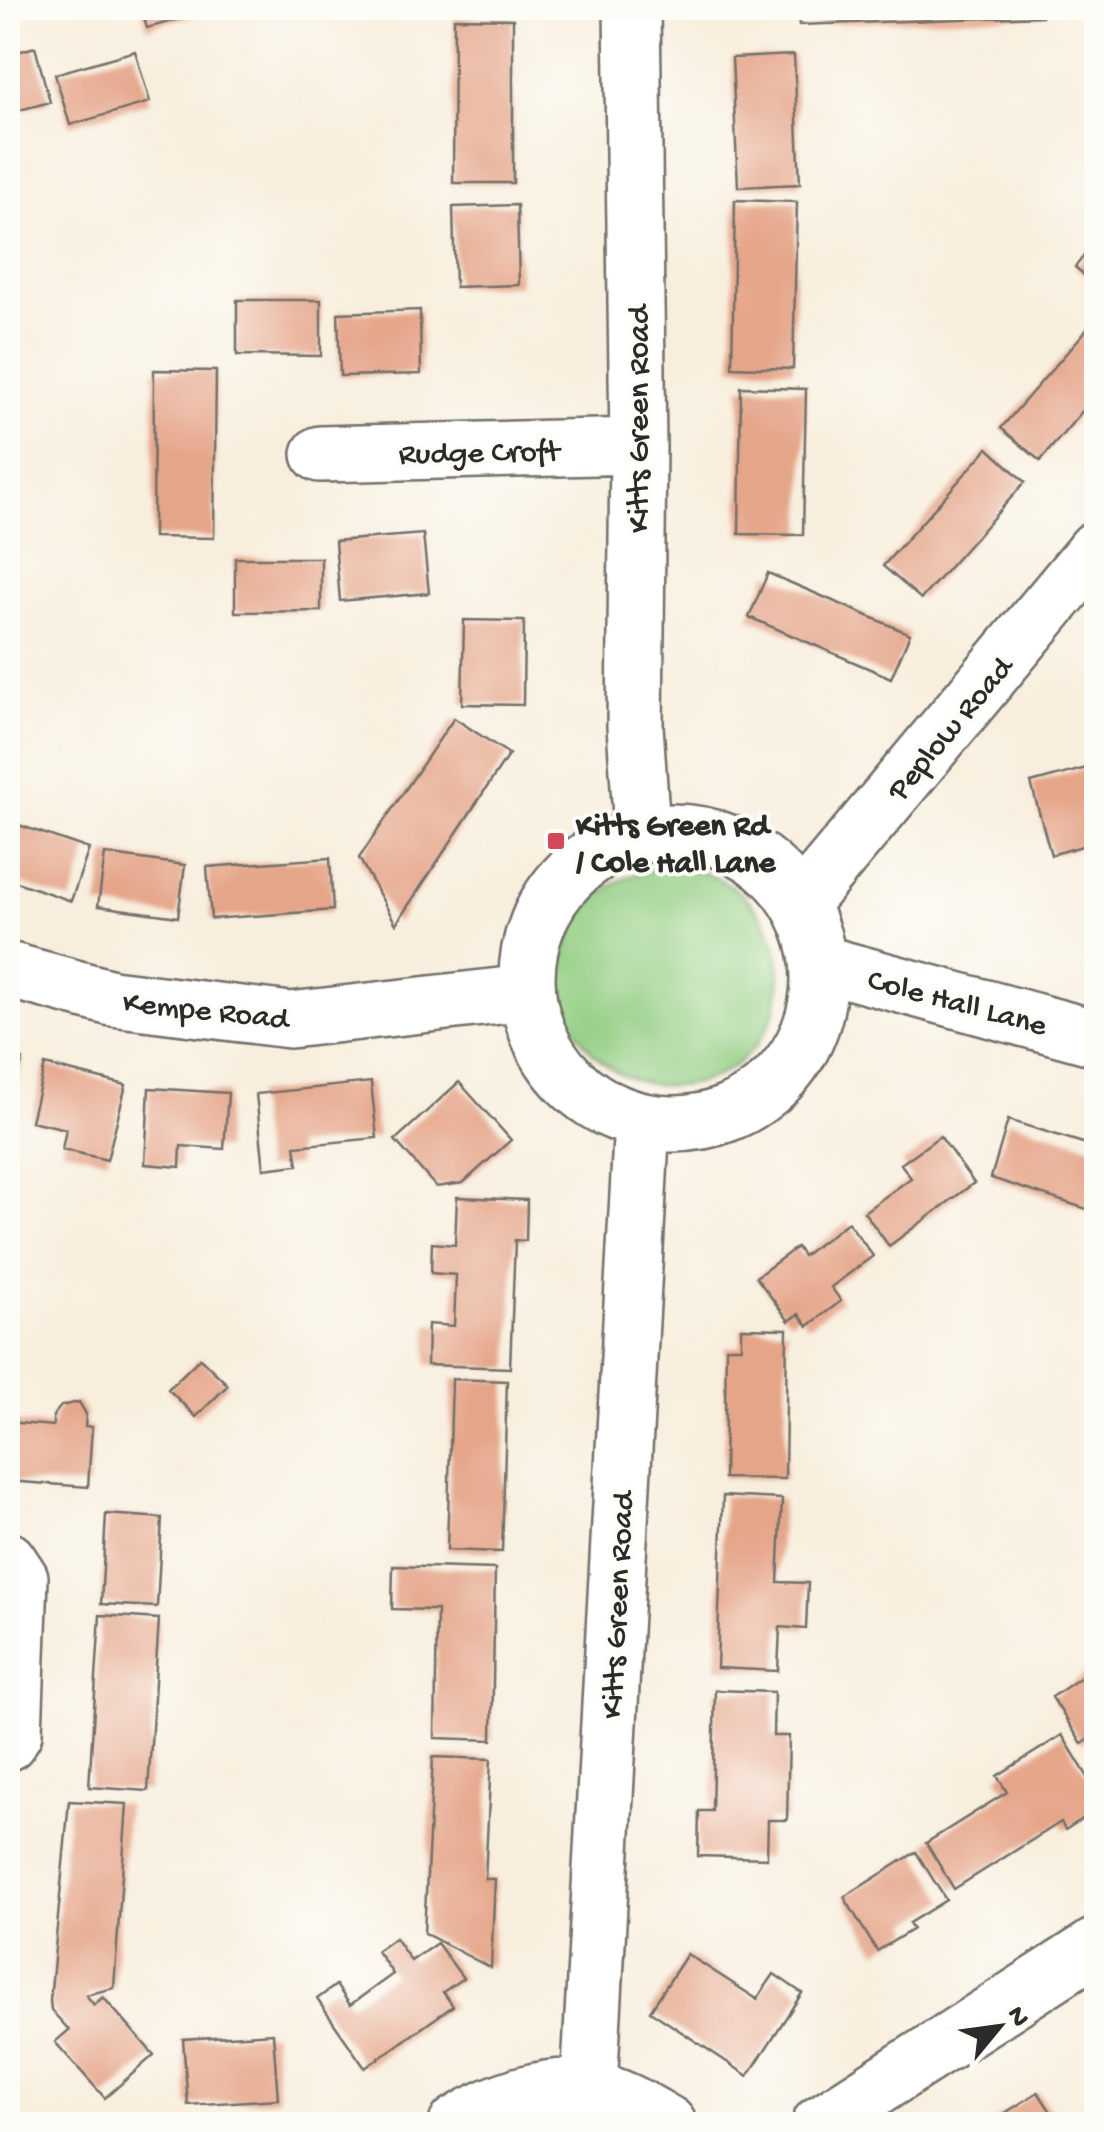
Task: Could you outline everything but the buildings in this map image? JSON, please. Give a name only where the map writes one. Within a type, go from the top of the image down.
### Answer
[{"type":"street","name":"Kitts Green Road","points":[[632,8],[638,446],[635,726],[642,831]]},
{"type":"street","name":"Rudge Croft","points":[[320,454],[638,446]]},
{"type":"street","name":"Peplow Road","points":[[800,904],[1096,549]]},
{"type":"street","points":[[642,831],[705,834],[732,843],[774,871],[800,904],[820,963],[812,1022],[798,1055],[770,1088],[730,1114],[692,1124],[642,1122],[594,1102],[570,1082],[540,1041],[526,993],[529,946],[553,892],[590,856],[642,831]]},
{"type":"street","name":"Cole Hall Lane","points":[[820,963],[1096,1038]]},
{"type":"street","name":"Kempe Road","points":[[8,970],[112,998],[290,1020],[526,993]]},
{"type":"street","name":"Kitts Green Road","points":[[589,2088],[642,1122]]},
{"type":"street","points":[[8,1560],[20,1578],[14,1733],[8,1742]]},
{"type":"street","points":[[855,2115],[1096,1946]]},
{"type":"street","points":[[457,2124],[476,2112],[514,2098],[589,2088],[636,2106],[668,2124]]},
{"type":"green space","points":[[671,868],[713,877],[748,900],[771,935],[780,977],[771,1019],[748,1054],[713,1077],[671,1086],[629,1077],[594,1054],[571,1019],[562,977],[571,935],[594,900],[629,877]]},
{"type":"place","name":"Kitts Green Rd / Cole Hall Lane","points":[[556,841]]}]
